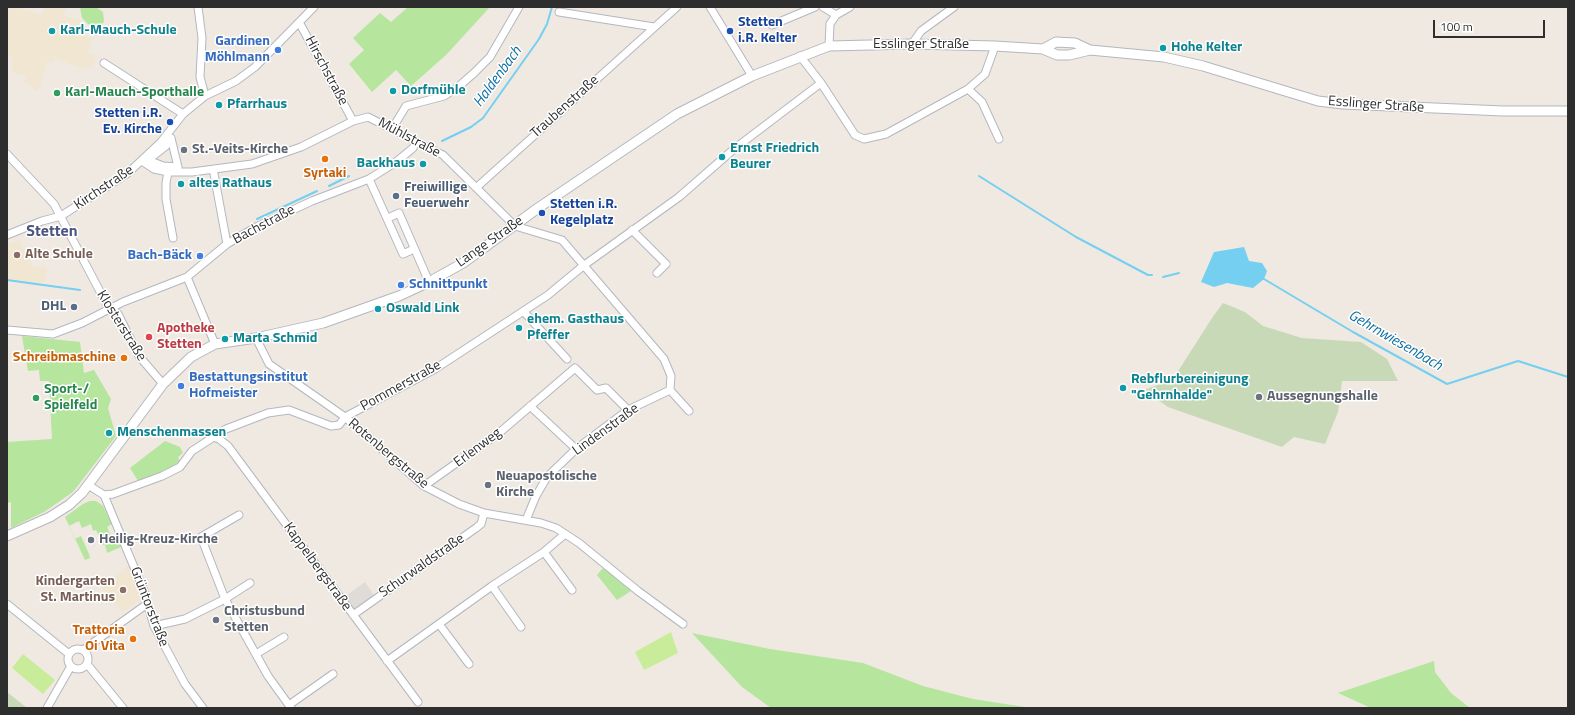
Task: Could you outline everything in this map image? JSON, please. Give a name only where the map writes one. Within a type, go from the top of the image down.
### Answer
[{"type":"main road","name":"Esslinger Straße","points":[[800,56],[829,46],[912,44],[1043,48],[1056,42],[1075,43],[1092,50],[1164,57],[1203,66],[1304,97],[1336,104],[1497,111],[1568,111]]},
{"type":"main road","name":"Lange Straße","points":[[163,384],[191,357],[215,344],[256,338],[323,323],[399,296],[429,282],[463,263],[538,208],[677,114],[752,76],[800,56]]},
{"type":"main road","points":[[7,536],[50,517],[74,500],[88,485],[163,384]]},
{"type":"street","points":[[198,7],[202,38],[200,77],[205,96]]},
{"type":"street","name":"Kirchstraße","points":[[7,235],[61,216],[128,173],[161,142],[183,114],[205,96],[236,81],[255,67],[314,7]]},
{"type":"street","points":[[392,129],[406,106],[444,96],[458,87],[474,73],[490,57],[519,7]]},
{"type":"street","name":"Traubenstraße","points":[[477,187],[677,7]]},
{"type":"street","points":[[710,7],[752,76]]},
{"type":"street","points":[[772,25],[815,7]]},
{"type":"street","points":[[823,7],[836,15]]},
{"type":"street","points":[[829,46],[830,24],[836,15],[850,7]]},
{"type":"street","points":[[912,44],[920,31],[954,7]]},
{"type":"street","points":[[560,12],[654,27]]},
{"type":"street","name":"Hirschstraße","points":[[299,22],[353,121]]},
{"type":"street","points":[[800,56],[821,83],[855,135],[864,139],[886,134],[968,89],[985,74],[995,46]]},
{"type":"street","points":[[104,63],[183,114]]},
{"type":"street","name":"Pommerstraße","points":[[104,494],[113,494],[162,476],[180,467],[192,451],[226,429],[268,413],[289,410],[331,426],[339,425],[345,417],[435,369],[548,295],[583,266],[679,197],[734,150],[821,83]]},
{"type":"street","points":[[968,89],[982,102],[999,139]]},
{"type":"street","name":"Mühlstraße","points":[[142,161],[154,169],[168,172],[213,172],[252,164],[301,147],[353,121],[368,117],[443,155],[515,226]]},
{"type":"street","points":[[171,138],[178,167],[163,166],[148,160],[166,146],[171,138]]},
{"type":"street","name":"Bachstraße","points":[[7,330],[53,334],[82,323],[111,308],[187,277],[227,244],[258,226],[312,201],[369,179],[396,162],[413,148],[416,142]]},
{"type":"street","name":"Klosterstraße","points":[[7,154],[54,204],[106,303],[118,314],[139,356],[163,384]]},
{"type":"street","points":[[168,172],[166,199],[173,238]]},
{"type":"street","points":[[213,172],[227,244]]},
{"type":"street","points":[[369,179],[388,218],[403,254],[414,249]]},
{"type":"street","points":[[388,218],[399,213],[429,282]]},
{"type":"street","points":[[515,226],[562,240],[664,360],[671,376],[670,390],[689,411]]},
{"type":"street","points":[[632,230],[666,264],[657,272]]},
{"type":"street","points":[[187,277],[215,344]]},
{"type":"street","points":[[524,312],[566,359]]},
{"type":"street","name":"Rotenbergstraße","points":[[256,338],[269,364],[345,417],[424,486],[459,504],[484,512],[541,523],[556,528],[578,543],[638,591],[683,624]]},
{"type":"street","name":"Erlenweg","points":[[424,486],[498,433],[575,368],[597,390],[606,388],[628,410]]},
{"type":"street","name":"Lindenstraße","points":[[526,520],[536,496],[547,477],[576,449],[628,410],[670,390]]},
{"type":"street","points":[[530,406],[576,449]]},
{"type":"street","name":"Kappelbergstraße","points":[[213,437],[219,439],[228,446],[418,702]]},
{"type":"street","points":[[88,485],[104,494]]},
{"type":"street","name":"Grüntorstraße","points":[[104,494],[144,591],[154,626],[185,684],[203,708]]},
{"type":"street","name":"Schurwaldstraße","points":[[352,615],[459,538],[476,528],[484,519],[484,512]]},
{"type":"street","points":[[238,515],[201,537],[225,599],[268,676],[290,707],[333,674]]},
{"type":"street","points":[[387,661],[492,586],[544,552],[565,534]]},
{"type":"street","points":[[544,552],[572,590]]},
{"type":"street","points":[[154,626],[185,619],[225,599],[250,583]]},
{"type":"street","points":[[492,586],[521,627]]},
{"type":"street","points":[[7,604],[69,654]]},
{"type":"street","points":[[83,650],[88,656],[86,664],[80,669],[71,666],[68,659],[69,654],[74,649],[83,650],[147,604]]},
{"type":"street","points":[[440,624],[469,664]]},
{"type":"street","points":[[256,654],[284,637]]},
{"type":"street","points":[[86,664],[123,708]]},
{"type":"street","points":[[46,708],[71,666]]},
{"type":"shaded area","points":[[7,7],[15,7],[42,15],[44,7],[67,7],[64,16],[81,20],[79,25],[87,28],[84,36],[92,39],[88,53],[97,57],[93,66],[86,69],[55,59],[52,63],[47,62],[40,86],[36,91],[24,81],[27,76],[11,72],[13,58],[7,56]]},
{"type":"shaded area","name":"Alte Schule","points":[[19,240],[33,266],[47,268],[45,281],[42,283],[7,280],[7,245]]},
{"type":"shaded area","name":"Kindergarten St. Martinus","points":[[130,564],[143,592],[141,600],[122,612],[114,601],[112,602],[102,588]]},
{"type":"shaded area","points":[[365,582],[376,598],[353,615],[341,599]]},
{"type":"green space","points":[[80,7],[96,7],[103,12],[104,22],[96,28],[88,24],[82,18]]},
{"type":"green space","points":[[408,7],[490,7],[446,55],[411,86],[396,70],[372,92],[349,64],[364,50],[353,38],[380,13],[391,22]]},
{"type":"green space","points":[[1223,303],[1245,312],[1263,326],[1302,338],[1361,342],[1387,359],[1398,381],[1342,381],[1338,412],[1325,444],[1294,437],[1282,447],[1168,407],[1144,390],[1173,379]]},
{"type":"green space","points":[[22,336],[80,342],[84,373],[94,370],[111,399],[108,408],[116,436],[73,492],[44,512],[11,528],[11,502],[7,503],[7,442],[52,439],[49,381],[40,381],[39,370],[28,371]]},
{"type":"green space","points":[[165,441],[180,447],[183,453],[178,457],[180,461],[170,469],[138,481],[130,468]]},
{"type":"green space","points":[[90,501],[96,501],[103,506],[112,524],[107,527],[114,543],[119,541],[121,547],[107,553],[105,545],[103,545],[96,530],[93,531],[91,524],[82,528],[79,521],[69,526],[65,517],[83,504]]},
{"type":"green space","points":[[81,536],[90,558],[85,560],[75,539]]},
{"type":"green space","points":[[603,568],[631,591],[617,600],[597,575]]},
{"type":"green space","points":[[671,632],[678,653],[644,670],[635,652]]},
{"type":"green space","points":[[692,633],[770,649],[863,663],[923,686],[973,699],[1031,708],[771,708],[742,687]]},
{"type":"green space","points":[[23,654],[55,680],[43,694],[12,668]]},
{"type":"green space","points":[[1434,661],[1435,672],[1451,693],[1470,708],[1371,708],[1338,693]]},
{"type":"green space","points":[[7,692],[27,708],[7,708]]},
{"type":"water","points":[[1244,247],[1249,261],[1262,263],[1267,271],[1264,279],[1253,288],[1227,283],[1214,287],[1201,282],[1214,252]]},
{"type":"waterway","name":"Haldenbach","points":[[442,141],[471,127],[483,118],[539,39],[547,24],[552,7]]},
{"type":"waterway","name":"Haldenbach","points":[[329,186],[349,176]]},
{"type":"waterway","points":[[979,176],[1076,237],[1148,275],[1152,275]]},
{"type":"waterway","name":"Haldenbach","points":[[257,219],[317,191]]},
{"type":"waterway","points":[[1163,277],[1179,273]]},
{"type":"waterway","name":"Gehrnwiesenbach","points":[[1264,279],[1353,332],[1447,384],[1518,361],[1568,377]]},
{"type":"waterway","name":"Haldenbach","points":[[7,280],[80,290]]},
{"type":"place","name":"Karl-Mauch-Schule","points":[[52,31]]},
{"type":"place","name":"Stetten i.R. Kelter","points":[[730,31]]},
{"type":"place","name":"Hohe Kelter","points":[[1163,48]]},
{"type":"place","name":"Gardinen Möhlmann","points":[[278,50]]},
{"type":"place","name":"Dorfmühle","points":[[393,91]]},
{"type":"place","name":"Karl-Mauch-Sporthalle","points":[[57,93]]},
{"type":"place","name":"Pfarrhaus","points":[[219,105]]},
{"type":"place","name":"Stetten i.R. Ev. Kirche","points":[[170,122]]},
{"type":"place","name":"St.-Veits-Kirche","points":[[184,150]]},
{"type":"place","name":"Ernst Friedrich Beurer","points":[[722,157]]},
{"type":"place","name":"Syrtaki","points":[[325,159]]},
{"type":"place","name":"Backhaus","points":[[423,164]]},
{"type":"place","name":"altes Rathaus","points":[[181,184]]},
{"type":"place","name":"Freiwillige Feuerwehr","points":[[396,196]]},
{"type":"place","name":"Stetten i.R. Kegelplatz","points":[[542,213]]},
{"type":"place","name":"Alte Schule","points":[[17,255]]},
{"type":"place","name":"Bach-Bäck","points":[[200,256]]},
{"type":"place","name":"Schnittpunkt","points":[[401,285]]},
{"type":"place","name":"DHL","points":[[74,307]]},
{"type":"place","name":"Oswald Link","points":[[378,309]]},
{"type":"place","name":"ehem. Gasthaus Pfeffer","points":[[519,328]]},
{"type":"place","name":"Apotheke Stetten","points":[[149,337]]},
{"type":"place","name":"Marta Schmid","points":[[225,339]]},
{"type":"place","name":"Schreibmaschine","points":[[124,358]]},
{"type":"place","name":"Bestattungsinstitut Hofmeister","points":[[181,386]]},
{"type":"place","name":"Rebflurbereinigung \"Gehrnhalde\"","points":[[1123,388]]},
{"type":"place","name":"Aussegnungshalle","points":[[1259,397]]},
{"type":"place","name":"Sport-/ Spielfeld","points":[[36,398]]},
{"type":"place","name":"Menschenmassen","points":[[109,433]]},
{"type":"place","name":"Neuapostolische Kirche","points":[[488,485]]},
{"type":"place","name":"Heilig-Kreuz-Kirche","points":[[91,540]]},
{"type":"place","name":"Kindergarten St. Martinus","points":[[123,590]]},
{"type":"place","name":"Christusbund Stetten","points":[[216,620]]},
{"type":"place","name":"Trattoria Oi Vita","points":[[133,639]]},
{"type":"district","name":"Stetten","points":[[52,232]]}]
